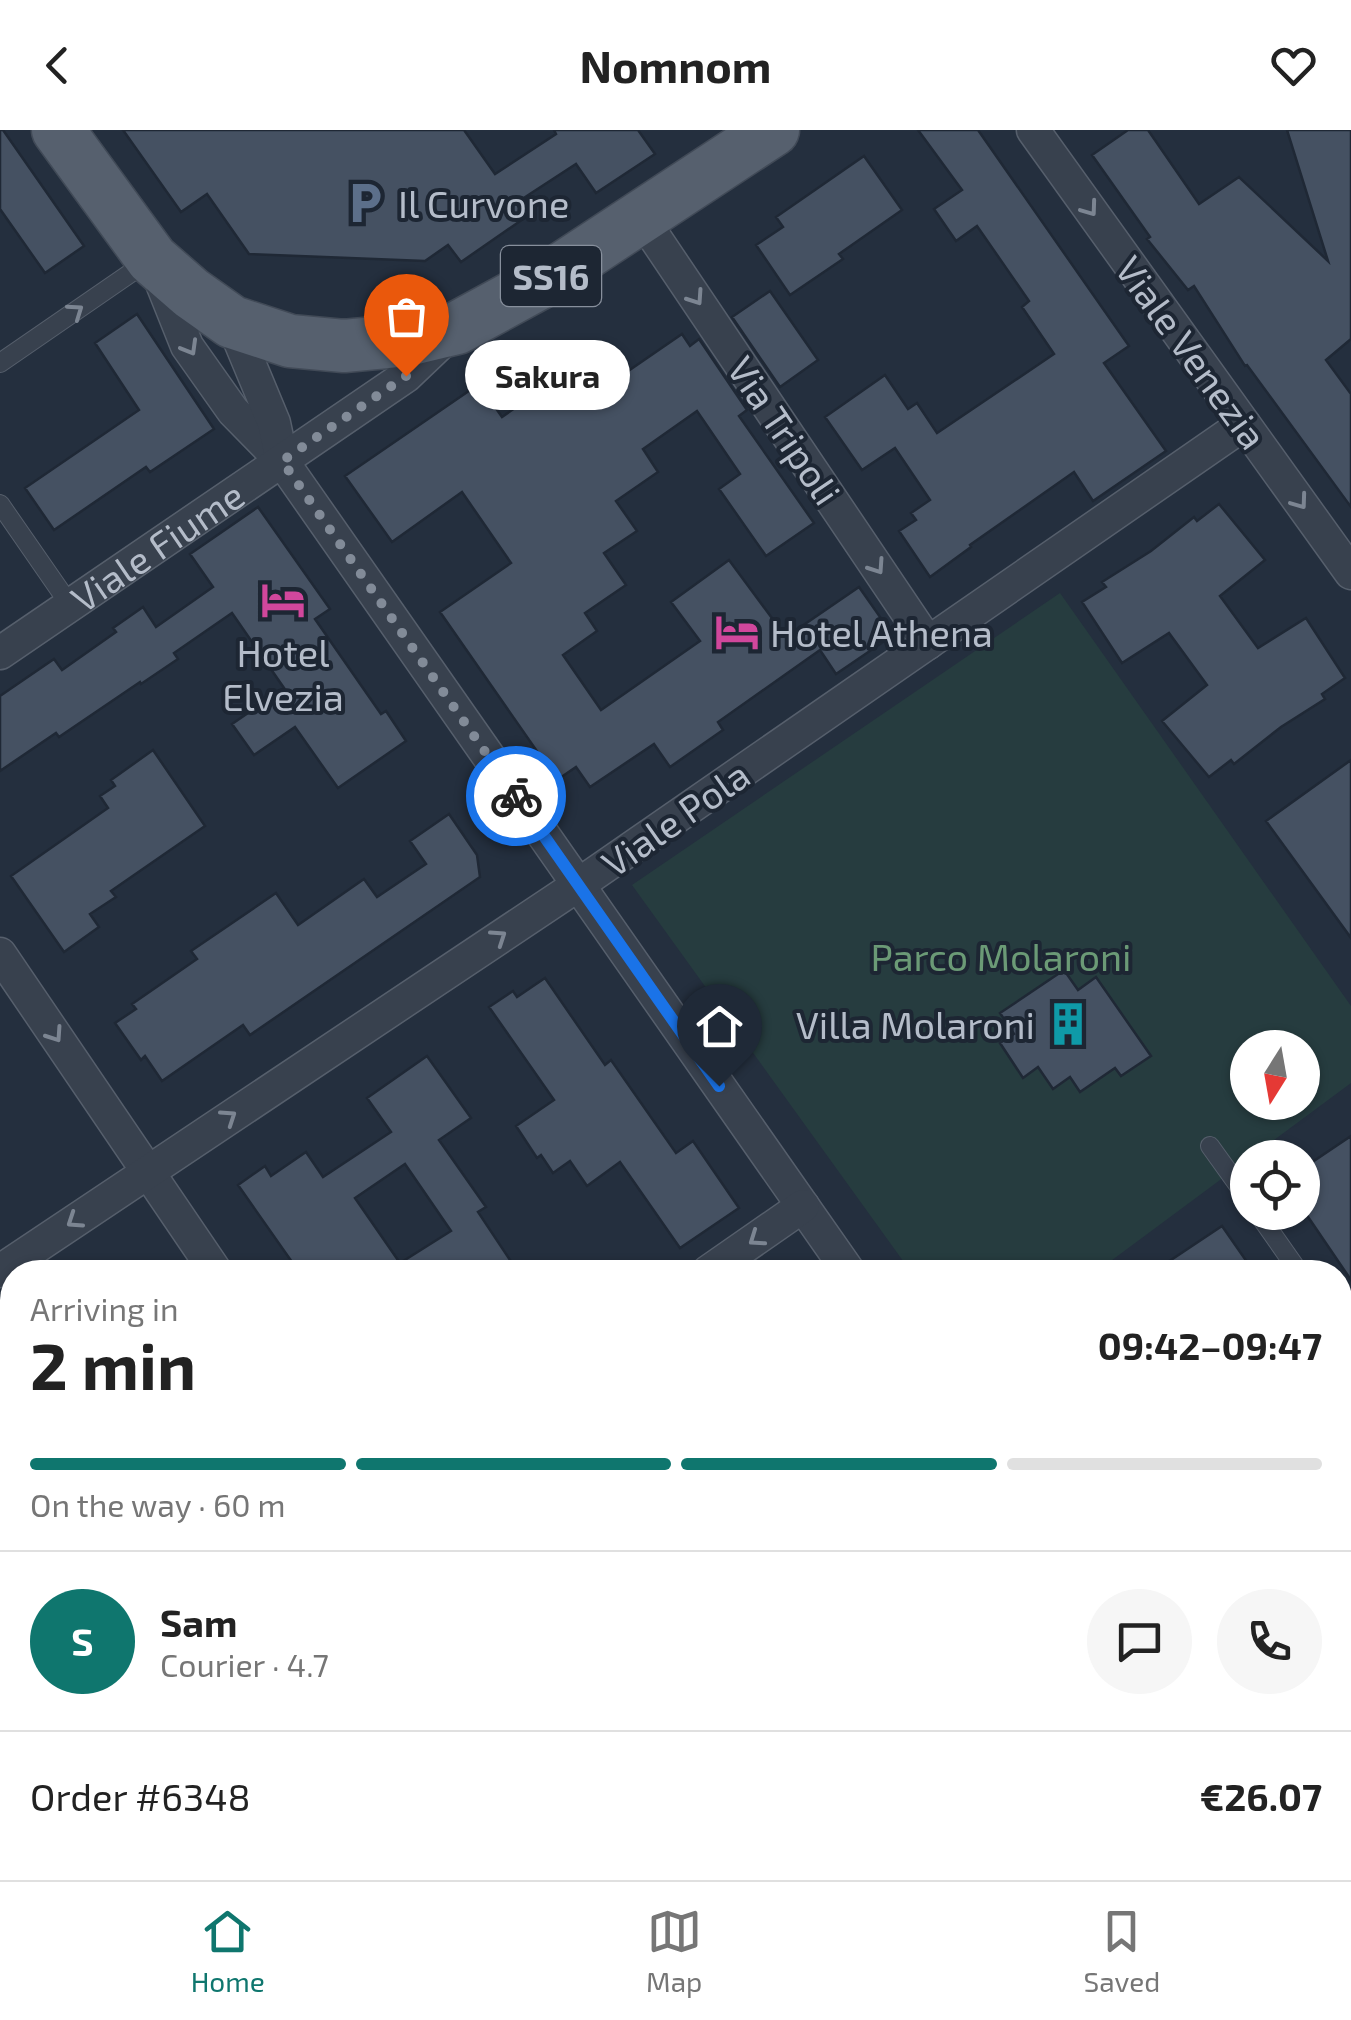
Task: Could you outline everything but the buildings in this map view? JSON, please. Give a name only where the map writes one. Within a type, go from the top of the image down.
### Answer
[{"type":"main road","name":"SS16","points":[[58,130],[152,258]]},
{"type":"main road","name":"Viale Fiume","points":[[152,258],[232,322],[290,340],[344,346],[407,340],[457,328],[546,280],[771,130]]},
{"type":"street","name":"Viale Venezia","points":[[1033,130],[1244,424],[1339,534],[1351,573]]},
{"type":"street","name":"Via Tripoli","points":[[641,217],[928,643]]},
{"type":"street","points":[[152,258],[187,346],[232,411],[282,461],[841,1260]]},
{"type":"street","points":[[232,322],[274,423],[282,461]]},
{"type":"street","name":"Viale Fiume","points":[[0,653],[406,376],[457,328]]},
{"type":"street","name":"Viale Pola","points":[[16,1260],[578,885],[1244,424]]},
{"type":"street","points":[[0,954],[208,1260]]},
{"type":"street","points":[[725,1260],[803,1206]]},
{"type":"lane","points":[[0,363],[152,258]]},
{"type":"lane","points":[[0,504],[70,606]]},
{"type":"lane","points":[[1210,1146],[1230,1174]]},
{"type":"lane","points":[[1269,1230],[1290,1260]]},
{"type":"green space","name":"Parco Molaroni","points":[[1060,593],[1351,1006],[1351,1083],[1320,1106],[1320,1030],[1230,1030],[1230,1120],[1301,1120],[1274,1140],[1230,1140],[1230,1173],[1112,1260],[902,1260],[632,885]]},
{"type":"way so far","points":[[406,376],[282,461],[516,796]]},
{"type":"place","name":"Il Curvone","points":[[365,203]]},
{"type":"place","name":"Sakura","points":[[406,376]]},
{"type":"place","name":"Hotel Elvezia","points":[[283,600]]},
{"type":"place","name":"Hotel Athena","points":[[737,632]]},
{"type":"place","name":"Villa Molaroni","points":[[1068,1024]]},
{"type":"route","points":[[516,796],[719,1086]]}]
